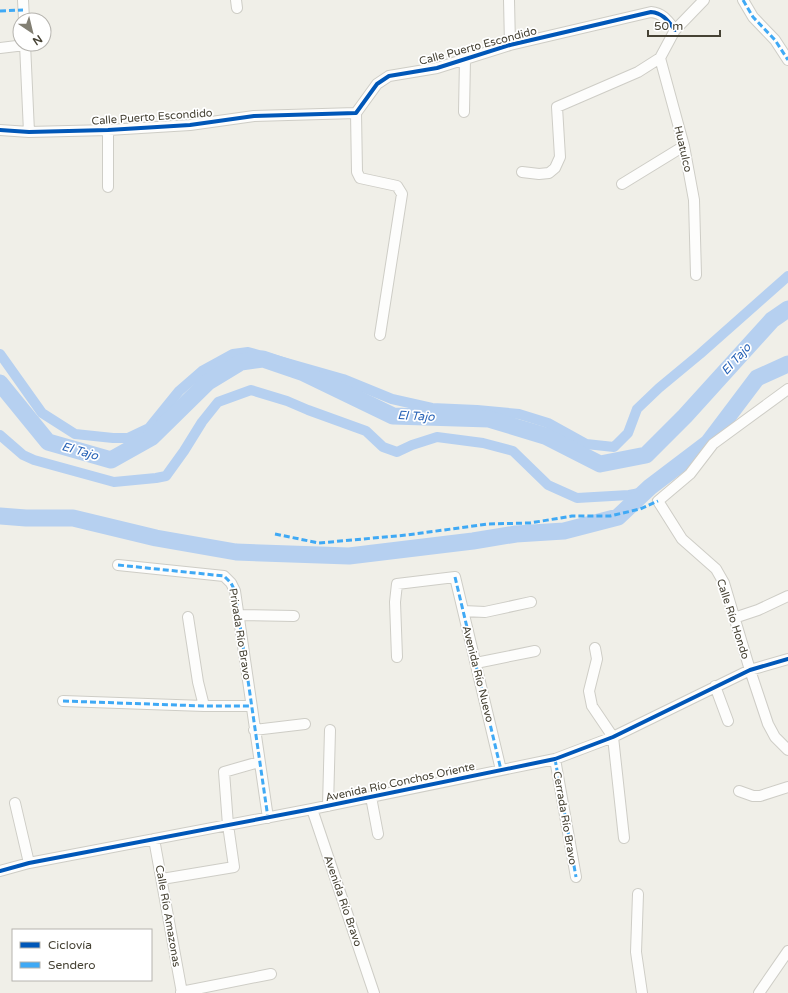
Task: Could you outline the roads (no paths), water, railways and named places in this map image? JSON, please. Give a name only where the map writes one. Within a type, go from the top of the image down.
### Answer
[{"type":"street","points":[[23,0],[24,12]]},
{"type":"street","points":[[509,0],[510,45]]},
{"type":"street","points":[[522,172],[539,174],[549,173],[555,168],[560,157],[557,107],[638,72],[660,58],[675,30],[704,0]]},
{"type":"street","points":[[743,0],[753,17],[775,40],[788,60]]},
{"type":"street","name":"Calle Puerto Escondido","points":[[0,130],[29,132],[108,130],[190,125],[254,116],[356,112],[377,84],[389,76],[437,68],[510,45],[651,12],[659,13],[675,30]]},
{"type":"street","points":[[0,48],[12,47]]},
{"type":"street","points":[[25,52],[29,132]]},
{"type":"street","name":"Huatulco","points":[[660,58],[684,146],[694,200],[696,275]]},
{"type":"street","points":[[464,112],[465,59]]},
{"type":"street","points":[[356,112],[357,172],[360,178],[397,186],[402,194],[380,335]]},
{"type":"street","points":[[108,130],[108,187]]},
{"type":"street","points":[[622,184],[684,146]]},
{"type":"street","name":"Calle Río Hondo","points":[[788,389],[713,444],[690,474],[658,500],[682,539],[716,569],[724,584],[768,724],[775,737],[788,750]]},
{"type":"street","name":"Privada Río Bravo","points":[[118,565],[224,576],[231,583],[235,591],[268,818]]},
{"type":"street","name":"Avenida Río Nuevo","points":[[397,657],[395,602],[398,584],[455,577],[502,770]]},
{"type":"street","points":[[734,618],[758,610],[788,596]]},
{"type":"street","points":[[463,612],[485,612],[532,602]]},
{"type":"street","points":[[238,615],[294,616]]},
{"type":"street","points":[[188,616],[198,682],[204,706]]},
{"type":"street","points":[[596,648],[597,659],[589,691],[592,706],[613,737],[624,838]]},
{"type":"street","points":[[476,663],[535,651]]},
{"type":"street","name":"Avenida Río Conchos Oriente","points":[[0,870],[29,863],[312,810],[555,759],[613,737],[750,670],[788,659]]},
{"type":"street","points":[[715,686],[728,721]]},
{"type":"street","points":[[63,702],[251,706]]},
{"type":"street","points":[[254,730],[305,724]]},
{"type":"street","points":[[328,806],[330,730]]},
{"type":"street","name":"Cerrada Río Bravo","points":[[555,759],[576,877]]},
{"type":"street","points":[[162,879],[234,868],[228,825],[224,772],[259,762]]},
{"type":"street","points":[[739,791],[754,796],[760,796],[788,787]]},
{"type":"street","points":[[371,797],[378,834]]},
{"type":"street","points":[[15,803],[29,863]]},
{"type":"street","name":"Avenida Río Bravo","points":[[312,810],[374,993]]},
{"type":"street","name":"Calle Río Amazonas","points":[[154,839],[182,993]]},
{"type":"street","points":[[638,894],[636,952],[642,993]]},
{"type":"street","points":[[759,993],[788,951]]},
{"type":"street","points":[[182,993],[226,988],[271,974]]},
{"type":"waterway","points":[[0,354],[42,413],[75,434],[128,438],[149,428],[179,391],[202,371],[233,354],[248,352],[343,379],[392,399],[432,408],[519,414],[548,423],[586,444],[614,447],[628,433],[637,409],[659,388],[700,354],[788,276]]},
{"type":"waterway","name":"El Tajo","points":[[0,383],[48,442],[111,460],[152,437],[208,382],[241,362],[263,359],[304,373],[393,416],[489,419],[545,436],[600,464],[646,455],[685,416],[772,320],[788,309]]},
{"type":"waterway","points":[[0,516],[26,518],[73,518],[156,538],[236,552],[349,556],[473,541],[516,534],[564,531],[618,517],[650,487],[708,443],[757,378],[788,364]]},
{"type":"waterway","points":[[0,435],[23,455],[34,460],[114,482],[156,478],[166,476],[202,422],[218,402],[251,390],[287,401],[366,431],[383,447],[397,452],[412,445],[437,437],[483,443],[513,451],[548,485],[577,498],[629,495],[645,492]]}]
